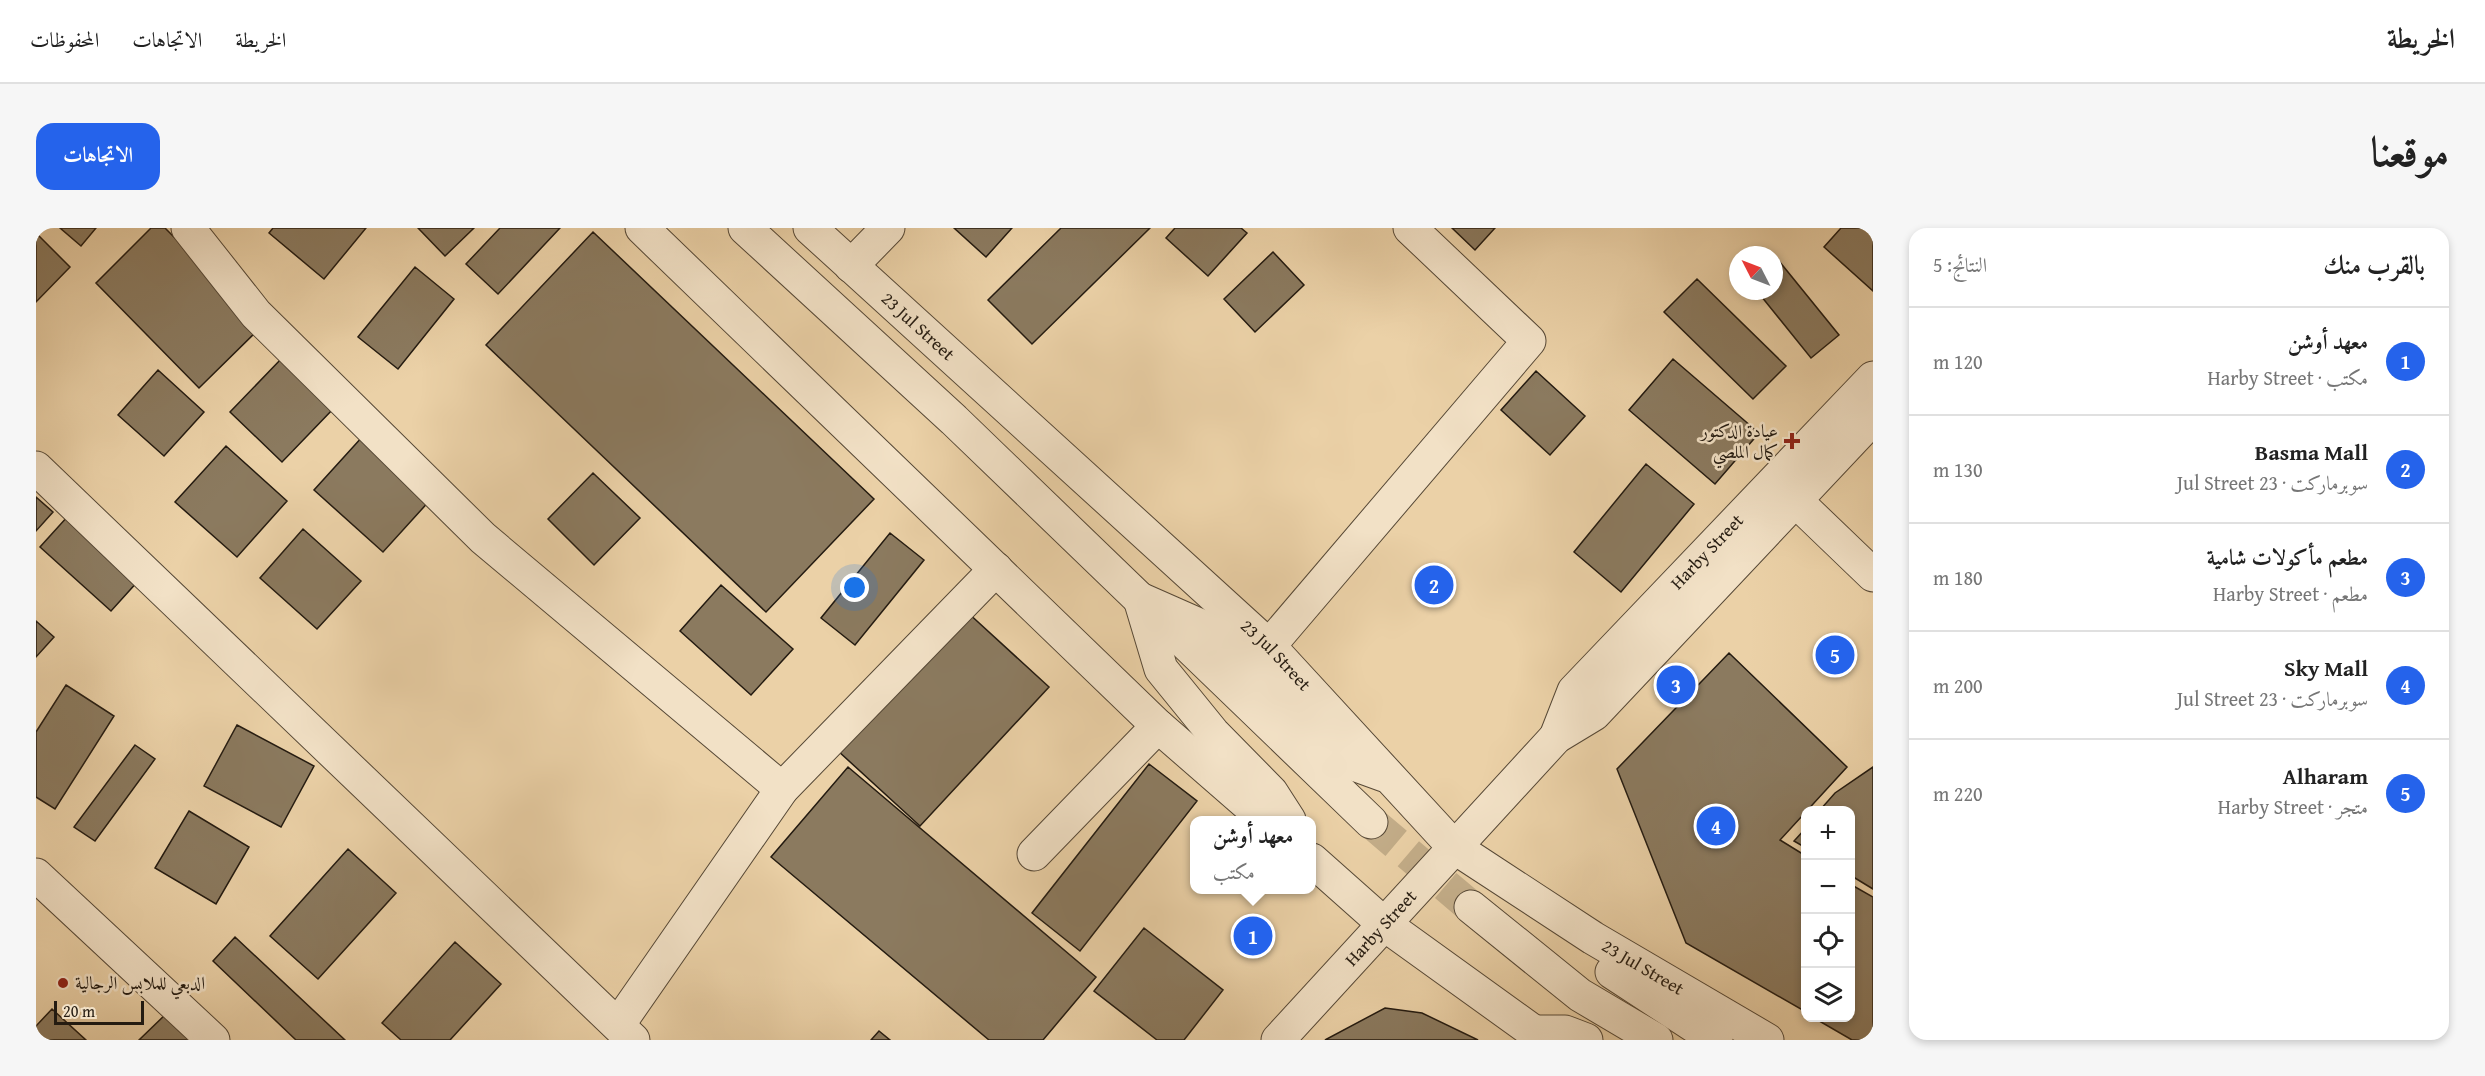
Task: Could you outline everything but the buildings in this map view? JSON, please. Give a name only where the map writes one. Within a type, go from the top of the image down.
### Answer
[{"type":"street","points":[[188,228],[256,315],[483,538],[782,789]]},
{"type":"street","points":[[642,228],[1158,726],[1261,816]]},
{"type":"street","points":[[745,228],[954,420],[1371,822]]},
{"type":"street","name":"23 Jul Street","points":[[810,228],[1269,645],[1454,847],[1593,938],[1767,1040]]},
{"type":"street","points":[[851,267],[888,228]]},
{"type":"street","points":[[1269,645],[1529,341],[1410,228]]},
{"type":"street","name":"Harby Street","points":[[1556,736],[1574,691],[1873,378]]},
{"type":"street","name":"Harby Street","points":[[1278,1040],[1556,736],[1593,714],[1873,418]]},
{"type":"street","points":[[36,468],[626,1033],[782,789],[996,568]]},
{"type":"street","points":[[1796,501],[1873,575]]},
{"type":"street","points":[[1140,599],[1208,629],[1340,759],[1389,776]]},
{"type":"street","points":[[1140,599],[1161,669],[1213,733],[1271,792],[1286,816]]},
{"type":"street","points":[[1034,854],[1158,726]]},
{"type":"street","points":[[1316,864],[1384,924],[1539,1036],[1565,1032],[1586,1040]]},
{"type":"street","points":[[38,882],[213,1040]]},
{"type":"street","points":[[1471,907],[1580,995],[1656,1040]]},
{"type":"street","points":[[1593,938],[1612,972],[1716,1040]]},
{"type":"tunnel","points":[[1371,822],[1471,907]]},
{"type":"place","name":"عيادة الدكتور كمال الملصي","points":[[1792,441]]},
{"type":"place","name":"Basma Mall","points":[[1434,585]]},
{"type":"place","name":"Alharam","points":[[1835,655]]},
{"type":"place","name":"مطعم مأكولات شامية","points":[[1676,685]]},
{"type":"place","name":"Sky Mall","points":[[1716,826]]},
{"type":"place","name":"معهد أوشن","points":[[1253,936]]},
{"type":"place","name":"الدبعي للملابس الرجالية","points":[[63,983]]}]
